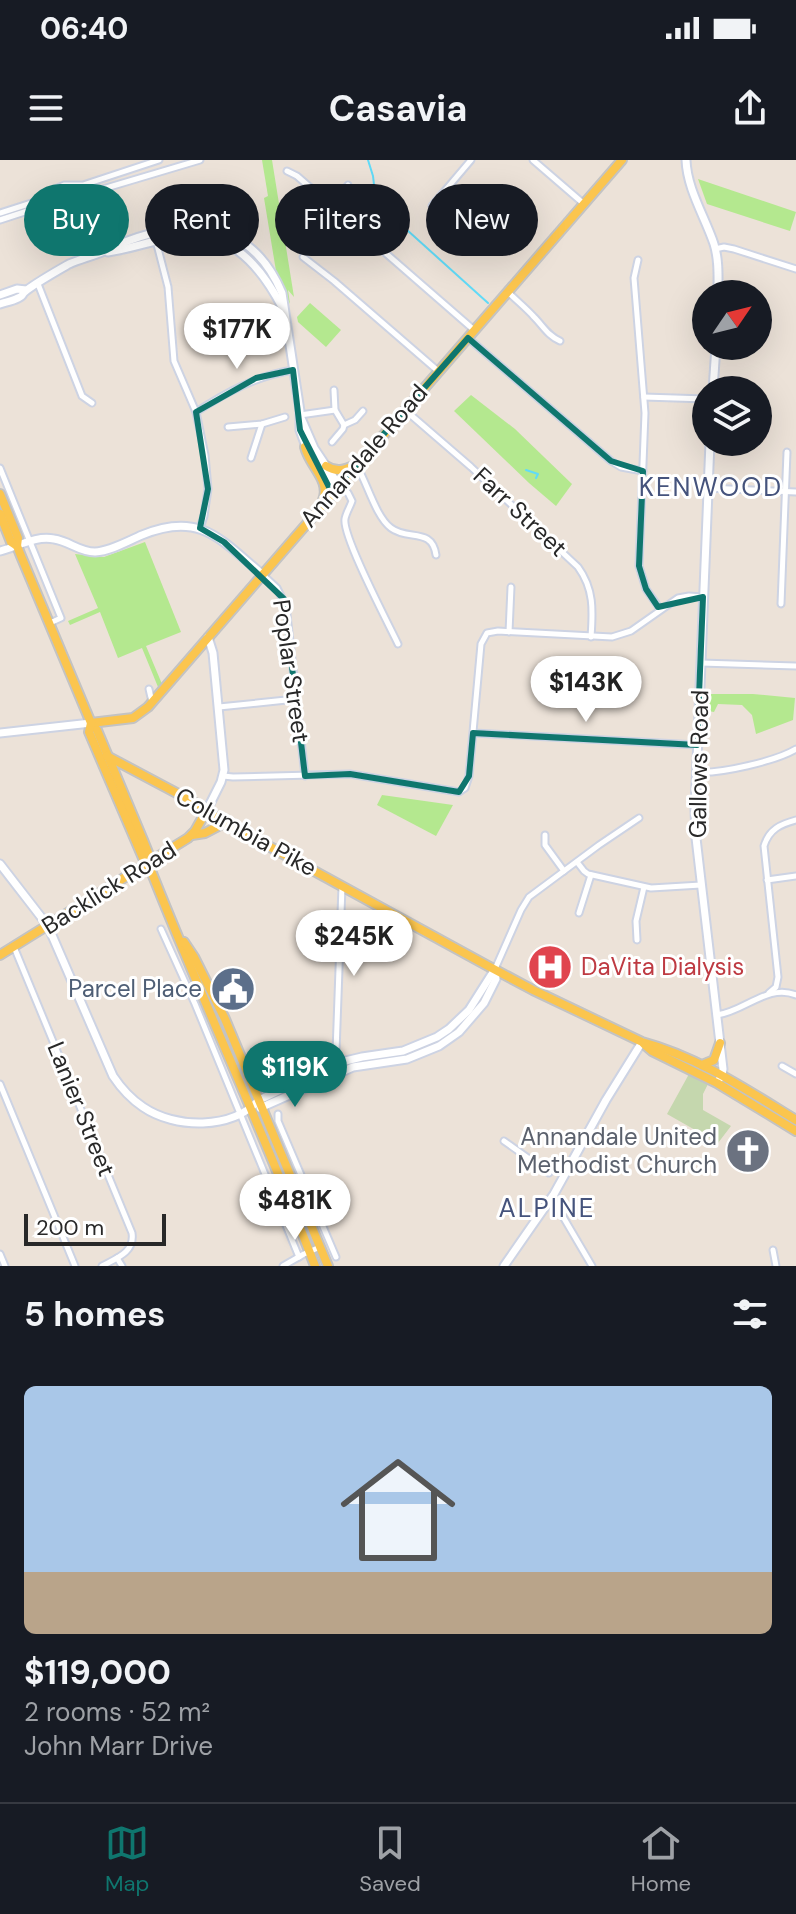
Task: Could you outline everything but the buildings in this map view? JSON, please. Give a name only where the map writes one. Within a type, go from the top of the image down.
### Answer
[{"type":"main road","name":"Annandale Road","points":[[91,723],[133,718],[161,693],[622,160]]},
{"type":"main road","points":[[305,447],[308,458],[325,485],[326,493],[318,510]]},
{"type":"main road","points":[[326,466],[340,471],[357,465]]},
{"type":"main road","points":[[0,494],[18,538],[17,546],[149,855],[148,863]]},
{"type":"main road","points":[[0,514],[11,542],[17,546]]},
{"type":"main road","points":[[91,723],[89,732],[176,929],[315,1266]]},
{"type":"main road","name":"Columbia Pike","points":[[107,756],[533,990],[642,1042],[702,1065],[796,1131]]},
{"type":"main road","name":"Backlick Road","points":[[0,955],[192,835],[207,810]]},
{"type":"main road","points":[[192,835],[205,833],[226,822]]},
{"type":"main road","points":[[176,929],[200,968],[232,1036],[328,1266]]},
{"type":"main road","points":[[208,1006],[232,1036]]},
{"type":"main road","name":"Columbia Pike","points":[[642,1042],[652,1051],[719,1079],[796,1120]]},
{"type":"main road","points":[[702,1065],[714,1060],[720,1043]]},
{"type":"street","points":[[0,213],[44,199],[64,185],[83,185],[159,160]]},
{"type":"street","points":[[0,220],[46,205],[57,208],[72,205],[86,194],[200,160]]},
{"type":"street","points":[[451,184],[471,160]]},
{"type":"street","points":[[533,160],[584,204]]},
{"type":"street","points":[[686,160],[688,176],[715,249],[718,280]]},
{"type":"street","points":[[287,171],[306,184]]},
{"type":"street","points":[[0,304],[20,297],[26,290],[68,265],[102,252],[135,248],[145,243]]},
{"type":"street","points":[[715,249],[734,249],[796,269]]},
{"type":"street","points":[[161,256],[168,287],[174,361],[196,412],[205,455],[208,489],[200,528]]},
{"type":"street","points":[[247,256],[264,276],[283,311],[305,447],[320,469],[348,493],[352,501],[344,524],[398,644]]},
{"type":"street","points":[[385,256],[611,461],[627,469],[643,471]]},
{"type":"street","points":[[303,257],[438,371]]},
{"type":"street","points":[[638,260],[634,278],[645,420],[639,566],[646,589],[660,609]]},
{"type":"street","points":[[38,284],[82,396],[92,403]]},
{"type":"street","points":[[0,295],[17,289],[26,290]]},
{"type":"street","points":[[507,292],[555,340],[560,341]]},
{"type":"street","points":[[196,412],[256,378],[293,370]]},
{"type":"street","points":[[334,390],[335,410],[344,425]]},
{"type":"street","points":[[644,397],[692,399]]},
{"type":"street","points":[[300,415],[335,410]]},
{"type":"street","name":"Farr Street","points":[[405,410],[578,567],[591,592],[591,637]]},
{"type":"street","points":[[332,442],[344,425],[355,420],[363,411]]},
{"type":"street","points":[[300,415],[309,439],[339,486]]},
{"type":"street","points":[[228,427],[262,424],[285,417]]},
{"type":"street","points":[[251,458],[262,424]]},
{"type":"street","points":[[781,604],[787,452]]},
{"type":"street","name":"Gallows Road","points":[[709,456],[695,824],[723,1069],[719,1079]]},
{"type":"street","points":[[357,465],[384,521],[399,532],[428,539],[436,555]]},
{"type":"street","points":[[0,468],[61,618],[50,623]]},
{"type":"street","points":[[707,488],[796,492]]},
{"type":"street","points":[[0,551],[40,538],[55,539],[80,550],[97,552],[166,527],[182,526],[200,528],[215,535],[262,574]]},
{"type":"street","name":"Poplar Street","points":[[262,574],[284,599],[305,776]]},
{"type":"street","points":[[509,632],[511,587]]},
{"type":"street","points":[[223,776],[350,774],[459,792],[469,776],[482,639],[490,632],[612,637],[625,634],[678,598],[703,597]]},
{"type":"street","points":[[207,810],[223,776],[224,762],[213,653],[208,637]]},
{"type":"street","points":[[700,663],[796,666]]},
{"type":"street","points":[[219,707],[296,699]]},
{"type":"street","points":[[0,733],[91,723]]},
{"type":"street","points":[[474,733],[697,745]]},
{"type":"street","points":[[697,772],[715,772],[761,762],[796,749]]},
{"type":"street","points":[[0,864],[48,926],[108,1069],[127,1094],[161,1117],[207,1123],[240,1114],[338,1068],[407,1059],[439,1046],[459,1032],[484,1003],[496,979],[495,969],[529,897],[639,818]]},
{"type":"street","points":[[793,993],[782,986],[778,977],[764,851],[770,832],[796,820]]},
{"type":"street","points":[[545,835],[545,845],[564,871]]},
{"type":"street","points":[[577,862],[591,875],[644,887],[701,885]]},
{"type":"street","points":[[579,913],[591,875]]},
{"type":"street","points":[[767,880],[796,876]]},
{"type":"street","points":[[338,1068],[342,886]]},
{"type":"street","points":[[637,940],[636,921],[644,887]]},
{"type":"street","points":[[161,929],[299,1257]]},
{"type":"street","name":"Lanier Street","points":[[14,946],[132,1233],[132,1246],[117,1258]]},
{"type":"street","points":[[769,993],[776,987],[778,977]]},
{"type":"street","points":[[717,1015],[731,1012],[769,993],[793,993]]},
{"type":"street","points":[[504,1266],[552,1197],[642,1042]]},
{"type":"street","points":[[782,1066],[796,1074]]},
{"type":"street","points":[[0,1084],[75,1266]]},
{"type":"street","points":[[278,1114],[277,1119],[336,1257]]},
{"type":"street","points":[[504,1141],[549,1173],[555,1162],[566,1171]]},
{"type":"street","points":[[552,1197],[592,1266]]},
{"type":"street","points":[[283,1266],[320,1247]]},
{"type":"street","points":[[773,1250],[776,1266]]},
{"type":"street","points":[[0,1254],[5,1266]]},
{"type":"street","points":[[102,1266],[117,1258],[122,1266]]},
{"type":"highlighted area","points":[[468,338],[611,461],[643,471],[639,566],[646,589],[658,607],[703,597],[697,745],[473,733],[469,776],[459,792],[350,774],[305,776],[284,599],[224,542],[200,528],[208,489],[196,412],[256,378],[293,370],[300,430],[332,493]]},
{"type":"green space","points":[[262,160],[272,160],[276,184],[275,256],[287,256],[294,297],[288,290],[290,304],[277,277],[264,198],[268,196]]},
{"type":"green space","points":[[698,179],[796,212],[790,231],[707,204]]},
{"type":"green space","points":[[310,303],[341,330],[326,347],[298,322],[297,317]]},
{"type":"green space","points":[[471,395],[515,429],[572,484],[556,506],[454,411]]},
{"type":"green space","points":[[145,542],[181,632],[146,646],[162,684],[158,687],[142,648],[118,658],[100,612],[70,625],[68,621],[98,608],[75,554],[104,557]]},
{"type":"green space","points":[[708,694],[795,698],[793,720],[756,734],[752,715],[742,705],[718,704],[714,712],[707,711]]},
{"type":"green space","points":[[382,795],[453,805],[436,836],[377,805]]},
{"type":"green space","points":[[689,1074],[708,1084],[703,1094],[703,1110],[731,1126],[718,1143],[667,1114]]},
{"type":"waterway","points":[[368,160],[376,202],[488,303]]},
{"type":"waterway","points":[[526,470],[538,474],[536,478]]},
{"type":"place","name":"DaVita Dialysis","points":[[550,967]]},
{"type":"place","name":"Parcel Place","points":[[233,989]]},
{"type":"place","name":"Annandale United Methodist Church","points":[[748,1151]]},
{"type":"district","name":"KENWOOD","points":[[711,487]]},
{"type":"district","name":"ALPINE","points":[[547,1208]]}]
